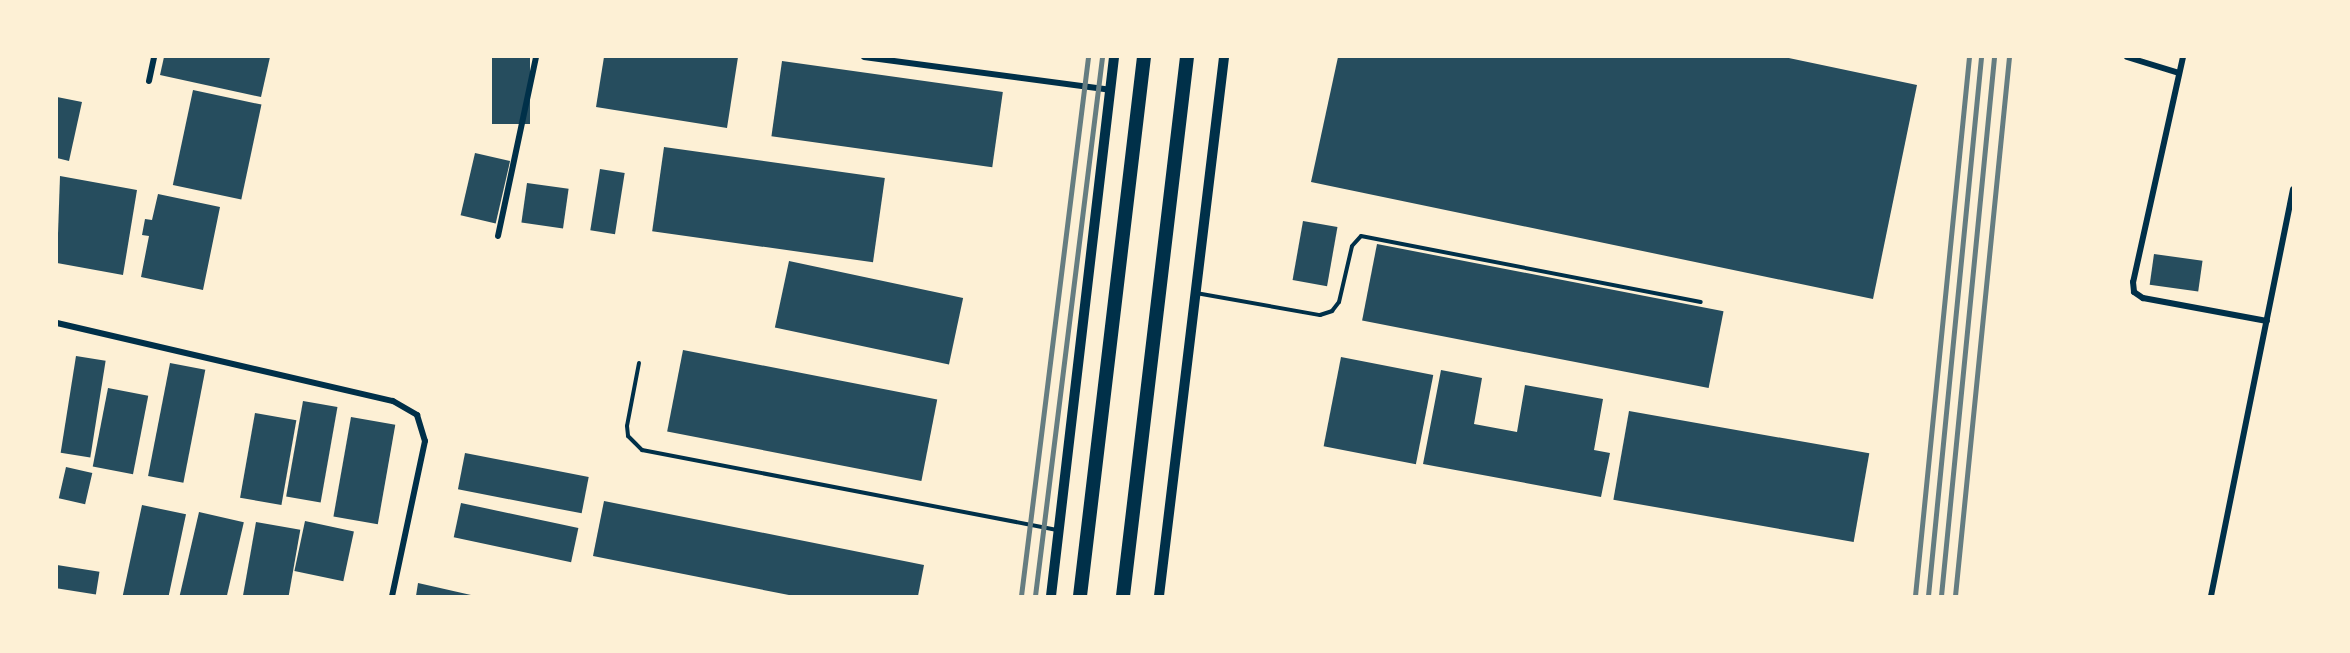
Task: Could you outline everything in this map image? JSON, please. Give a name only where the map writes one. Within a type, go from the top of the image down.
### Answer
[{"type":"highway","points":[[1080,596],[1144,57]]},
{"type":"highway","points":[[1123,596],[1187,57]]},
{"type":"main road","points":[[1051,596],[1114,57]]},
{"type":"main road","points":[[1159,596],[1224,57]]},
{"type":"street","points":[[149,81],[154,57]]},
{"type":"street","points":[[498,236],[536,57]]},
{"type":"street","points":[[864,57],[1110,90]]},
{"type":"street","points":[[2127,57],[2179,73]]},
{"type":"street","points":[[2183,57],[2133,282],[2134,292],[2142,298],[2266,321]]},
{"type":"street","points":[[2211,596],[2293,189]]},
{"type":"street","points":[[57,323],[393,401],[417,415],[425,441],[392,596]]},
{"type":"lane","points":[[1195,292],[1320,315],[1332,311],[1339,302],[1352,246],[1361,236],[1701,302]]},
{"type":"lane","points":[[639,363],[627,426],[628,436],[642,450],[1059,530]]},
{"type":"building","points":[[164,57],[270,57],[261,97],[160,75]]},
{"type":"building","points":[[492,57],[530,57],[530,124],[492,124]]},
{"type":"building","points":[[604,57],[738,57],[727,128],[596,107]]},
{"type":"building","points":[[1338,57],[1784,57],[1917,85],[1873,299],[1311,182]]},
{"type":"building","points":[[782,61],[1003,92],[992,167],[771,136]]},
{"type":"building","points":[[193,90],[261,105],[241,199],[173,185]]},
{"type":"building","points":[[57,97],[82,102],[69,161],[57,158]]},
{"type":"building","points":[[664,147],[885,178],[873,262],[652,231]]},
{"type":"building","points":[[475,153],[510,161],[496,223],[461,215]]},
{"type":"building","points":[[600,169],[625,173],[615,234],[590,230]]},
{"type":"building","points":[[60,176],[137,190],[123,275],[57,263]]},
{"type":"building","points":[[527,183],[569,189],[563,228],[521,223]]},
{"type":"building","points":[[158,194],[220,207],[203,290],[141,277],[149,236],[142,235],[145,219],[152,220]]},
{"type":"building","points":[[1303,221],[1337,227],[1327,286],[1293,280]]},
{"type":"building","points":[[1377,244],[1724,311],[1709,388],[1362,321]]},
{"type":"building","points":[[2154,254],[2203,261],[2198,292],[2150,285]]},
{"type":"building","points":[[789,261],[963,298],[949,365],[775,328]]},
{"type":"building","points":[[683,350],[937,399],[921,481],[667,431]]},
{"type":"building","points":[[76,356],[106,361],[90,457],[61,453]]},
{"type":"building","points":[[1341,357],[1433,375],[1416,464],[1324,446]]},
{"type":"building","points":[[170,363],[205,370],[183,483],[148,476]]},
{"type":"building","points":[[1441,370],[1482,378],[1474,424],[1517,432],[1525,385],[1603,399],[1594,450],[1610,453],[1601,497],[1423,464]]},
{"type":"building","points":[[108,388],[148,396],[133,474],[93,467]]},
{"type":"building","points":[[303,401],[337,407],[321,503],[286,497]]},
{"type":"building","points":[[1629,411],[1869,453],[1854,542],[1613,500]]},
{"type":"building","points":[[255,413],[296,420],[281,505],[240,498]]},
{"type":"building","points":[[351,417],[395,425],[378,524],[333,516]]},
{"type":"building","points":[[465,453],[589,477],[582,513],[458,489]]},
{"type":"building","points":[[66,467],[92,473],[85,504],[59,498]]},
{"type":"building","points":[[604,501],[924,565],[918,596],[794,596],[593,556]]},
{"type":"building","points":[[461,503],[578,528],[571,562],[454,537]]},
{"type":"building","points":[[142,505],[186,514],[169,596],[123,596]]},
{"type":"building","points":[[199,512],[244,522],[227,596],[180,596]]},
{"type":"building","points":[[305,521],[354,531],[343,581],[294,571]]},
{"type":"building","points":[[256,522],[300,530],[289,596],[243,596]]},
{"type":"building","points":[[57,565],[99,572],[96,594],[57,588]]},
{"type":"building","points":[[418,583],[471,595],[471,596],[416,596]]},
{"type":"railway","points":[[1021,596],[1088,57]]},
{"type":"railway","points":[[1035,596],[1102,57]]},
{"type":"railway","points":[[1915,596],[1969,57]]},
{"type":"railway","points":[[1928,596],[1981,57]]},
{"type":"railway","points":[[1941,596],[1994,57]]},
{"type":"railway","points":[[1955,596],[2009,57]]}]
